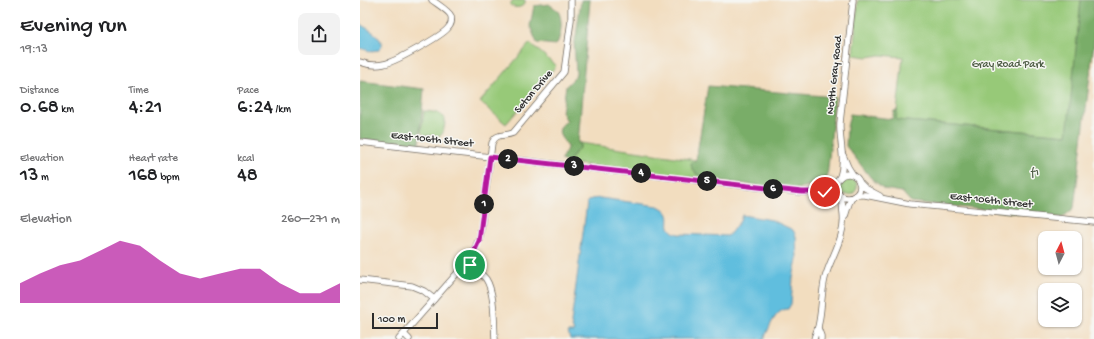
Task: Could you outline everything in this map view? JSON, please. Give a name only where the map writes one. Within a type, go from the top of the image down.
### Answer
[{"type":"street","points":[[360,62],[368,65],[390,63],[446,30],[450,24],[450,14],[432,0]]},
{"type":"street","name":"Seton Drive","points":[[490,157],[492,143],[495,138],[513,133],[564,72],[571,20],[571,0]]},
{"type":"street","name":"North Gray Road","points":[[838,179],[842,171],[839,132],[853,0]]},
{"type":"street","name":"East 106th Street","points":[[360,142],[802,192],[832,192],[839,194]]},
{"type":"street","name":"North Gray Road","points":[[841,152],[853,175]]},
{"type":"street","points":[[399,339],[473,254],[479,241],[490,157]]},
{"type":"street","points":[[814,339],[818,328],[824,281],[840,241],[843,227],[844,218],[842,201],[836,186],[838,179],[846,174],[853,175],[859,182],[860,188],[850,201],[844,218]]},
{"type":"street","name":"East 106th Street","points":[[812,192],[828,187],[838,179]]},
{"type":"street","name":"East 106th Street","points":[[859,182],[864,188],[898,202],[1094,222]]},
{"type":"street","points":[[839,194],[845,198],[855,195]]},
{"type":"street","name":"East 106th Street","points":[[855,195],[886,198]]},
{"type":"street","points":[[467,262],[484,277],[490,287],[492,295],[495,339]]},
{"type":"street","points":[[360,280],[412,286],[424,291],[434,299]]},
{"type":"street","points":[[818,328],[821,339]]},
{"type":"street","points":[[404,334],[409,339]]},
{"type":"green space","points":[[513,0],[525,0],[525,3],[520,7],[514,7],[510,5]]},
{"type":"green space","points":[[581,0],[590,0],[578,143],[580,143],[580,147],[568,163],[561,160],[567,146],[559,132],[561,126],[567,121],[562,112],[566,86],[575,77],[576,73],[574,41],[576,37]]},
{"type":"green space","name":"Gray Road Park","points":[[858,0],[1081,0],[1068,135],[896,120],[903,57],[880,55],[868,57],[853,55]]},
{"type":"green space","name":"f1","points":[[1081,0],[1094,0],[1094,42],[1074,208],[1062,218],[911,202],[902,192],[884,189],[871,178],[846,146],[847,127],[850,114],[892,119],[894,111],[897,110],[896,120],[1067,135]]},
{"type":"green space","points":[[549,4],[559,13],[561,22],[560,33],[556,45],[537,43],[530,26],[534,6]]},
{"type":"green space","points":[[530,43],[556,66],[506,124],[480,102]]},
{"type":"green space","points":[[360,81],[424,89],[419,145],[360,139]]},
{"type":"green space","points":[[708,86],[835,97],[827,178],[821,183],[792,190],[706,179],[696,173],[692,169],[691,163],[696,160]]},
{"type":"green space","points":[[424,111],[437,113],[443,116],[445,123],[443,133],[440,136],[424,135],[421,132]]},
{"type":"green space","points":[[580,143],[696,160],[695,173],[706,179],[568,163],[580,147]]},
{"type":"green space","points":[[848,177],[854,180],[857,186],[854,192],[848,195],[842,192],[839,186],[842,180]]},
{"type":"water","points":[[360,24],[377,36],[382,46],[379,50],[370,51],[360,48]]},
{"type":"water","points":[[600,198],[658,206],[664,209],[667,213],[670,228],[673,232],[678,234],[728,236],[740,221],[742,215],[772,220],[793,230],[796,236],[797,259],[793,278],[791,304],[788,309],[779,312],[770,325],[764,339],[570,339],[568,332],[574,332],[571,323],[587,203],[591,199]]},
{"type":"route","points":[[470,265],[467,262],[473,254],[480,236],[490,157],[802,192],[825,192]]}]
